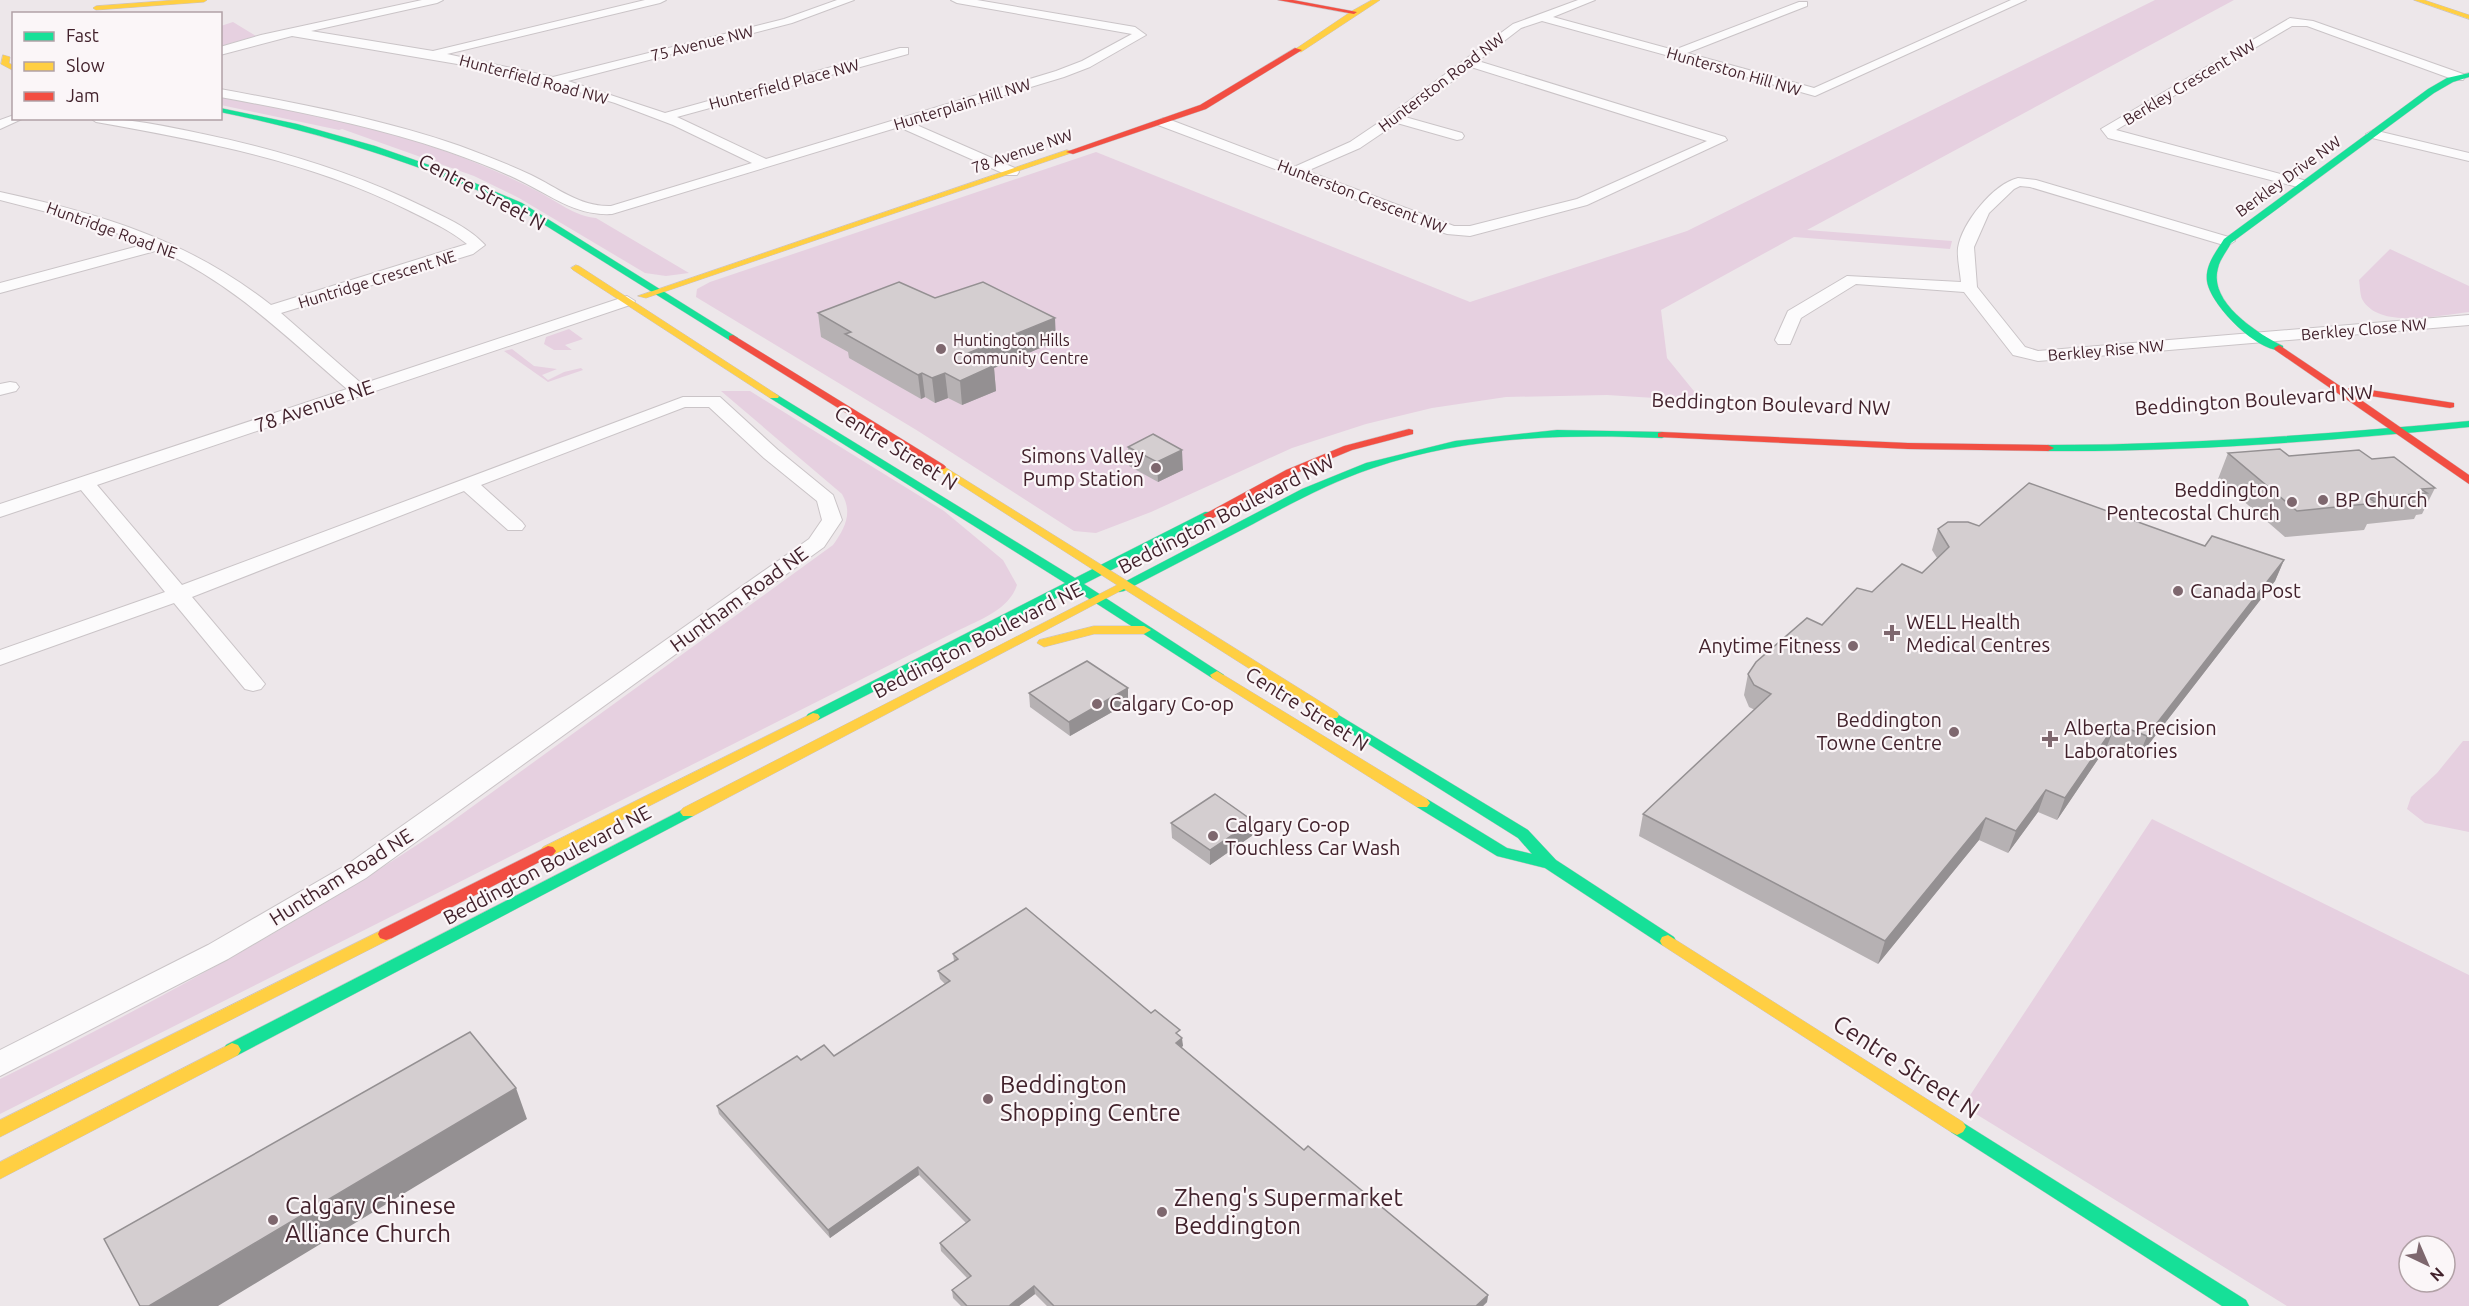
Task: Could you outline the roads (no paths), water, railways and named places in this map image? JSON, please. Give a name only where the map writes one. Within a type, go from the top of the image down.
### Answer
[{"type":"main road","points":[[107,7],[204,0]]},
{"type":"main road","points":[[1281,0],[1354,12]]},
{"type":"main road","name":"78 Avenue NW","points":[[627,302],[1203,107],[1271,68],[1354,12],[1377,0]]},
{"type":"main road","points":[[2416,0],[2469,17]]},
{"type":"main road","name":"Berkley Drive NW","points":[[2464,76],[2431,91],[2227,241],[2212,270],[2213,285],[2218,300],[2259,339],[2288,351],[2469,480]]},
{"type":"main road","name":"Centre Street N","points":[[222,110],[301,125],[389,149],[466,179],[519,205],[1059,541],[1523,834],[1550,864],[2239,1306]]},
{"type":"main road","name":"Centre Street N","points":[[210,120],[253,128],[331,148],[416,178]]},
{"type":"main road","name":"Centre Street N","points":[[563,259],[1144,630],[1502,852],[1550,864]]},
{"type":"main road","name":"Berkley Drive NW","points":[[2259,339],[2260,353],[2270,359]]},
{"type":"main road","name":"Beddington Boulevard NW","points":[[2340,387],[2371,394],[2455,405],[2373,411],[2349,416],[2373,434]]},
{"type":"main road","name":"Beddington Boulevard NW","points":[[1112,593],[1316,487],[1385,460],[1474,440],[1531,433],[1586,431],[1908,446],[2132,449],[2373,434],[2469,424]]},
{"type":"main road","name":"Beddington Boulevard NW","points":[[1103,570],[1290,472],[1348,448],[1420,429]]},
{"type":"main road","points":[[2373,434],[2387,444]]},
{"type":"main road","points":[[2266,441],[2351,449]]},
{"type":"main road","points":[[1136,537],[1179,530]]},
{"type":"main road","points":[[1000,536],[1018,566]]},
{"type":"main road","points":[[1059,541],[1089,542]]},
{"type":"main road","name":"Beddington Boulevard NE","points":[[0,1129],[1103,570]]},
{"type":"main road","points":[[1026,608],[1030,596],[1029,587]]},
{"type":"main road","name":"Beddington Boulevard NE","points":[[0,1171],[973,663],[1112,593]]},
{"type":"main road","points":[[973,663],[1073,634],[1108,629],[1144,630]]},
{"type":"street","points":[[222,50],[238,44],[412,2],[437,0]]},
{"type":"street","points":[[433,53],[660,0]]},
{"type":"street","name":"75 Avenue NW","points":[[554,81],[797,18],[848,0]]},
{"type":"street","name":"Hunterplain Hill NW","points":[[222,93],[332,113],[405,132],[501,166],[581,207],[600,212],[1060,74],[1086,64],[1140,35],[1135,31],[957,0]]},
{"type":"street","name":"Hunterston Road NW","points":[[1296,171],[1355,145],[1395,118],[1517,26],[1589,0]]},
{"type":"street","name":"Hunterston Hill NW","points":[[1540,17],[1815,92],[2018,0]]},
{"type":"street","points":[[1674,54],[1803,4]]},
{"type":"street","name":"Berkley Crescent NW","points":[[2302,184],[2113,135],[2108,129],[2290,22],[2308,23],[2464,76]]},
{"type":"street","name":"Hunterfield Road NW","points":[[292,32],[433,53],[554,81],[664,117],[765,164]]},
{"type":"street","name":"Hunterfield Place NW","points":[[664,117],[904,51]]},
{"type":"street","name":"Hunterston Crescent NW","points":[[1163,122],[1452,231],[1470,231],[1582,202],[1719,140],[1469,62]]},
{"type":"street","points":[[1395,118],[1457,136]]},
{"type":"street","name":"Huntridge Crescent NE","points":[[106,120],[241,146],[334,173],[408,204],[453,228],[477,245],[467,251],[267,312]]},
{"type":"street","points":[[901,123],[1012,172]]},
{"type":"street","points":[[2373,134],[2469,157]]},
{"type":"street","points":[[1784,340],[1794,315],[1853,279],[1969,287],[1966,247],[1982,211],[2009,186],[2018,182],[2031,183],[2227,241]]},
{"type":"street","name":"Huntridge Road NE","points":[[4,198],[54,208],[162,244],[234,285],[359,390]]},
{"type":"street","points":[[0,288],[162,244]]},
{"type":"street","name":"Berkley Rise NW","points":[[1969,287],[1987,313],[2019,351],[2038,356],[2136,346],[2259,339]]},
{"type":"street","name":"78 Avenue NE","points":[[0,511],[627,302]]},
{"type":"street","name":"Berkley Close NW","points":[[2259,339],[2469,320]]},
{"type":"street","name":"Huntham Road NE","points":[[0,658],[178,594],[319,538],[683,402],[714,401],[771,454],[826,499],[832,520],[816,543],[357,871],[218,952],[0,1064]]},
{"type":"street","points":[[85,483],[253,684]]},
{"type":"street","points":[[468,484],[515,526]]},
{"type":"place","name":"Huntington Hills Community Centre","points":[[941,349]]},
{"type":"place","name":"Simons Valley Pump Station","points":[[1156,468]]},
{"type":"place","name":"BP Church","points":[[2323,500]]},
{"type":"place","name":"Beddington Pentecostal Church","points":[[2292,502]]},
{"type":"place","name":"Canada Post","points":[[2178,591]]},
{"type":"place","name":"WELL Health Medical Centres","points":[[1892,633]]},
{"type":"place","name":"Anytime Fitness","points":[[1853,646]]},
{"type":"place","name":"Calgary Co-op","points":[[1097,704]]},
{"type":"place","name":"Beddington Towne Centre","points":[[1954,732]]},
{"type":"place","name":"Alberta Precision Laboratories","points":[[2050,739]]},
{"type":"place","name":"Calgary Co-op Touchless Car Wash","points":[[1213,836]]},
{"type":"place","name":"Beddington Shopping Centre","points":[[988,1099]]},
{"type":"place","name":"Zheng's Supermarket Beddington","points":[[1162,1212]]},
{"type":"place","name":"Calgary Chinese Alliance Church","points":[[273,1220]]}]
